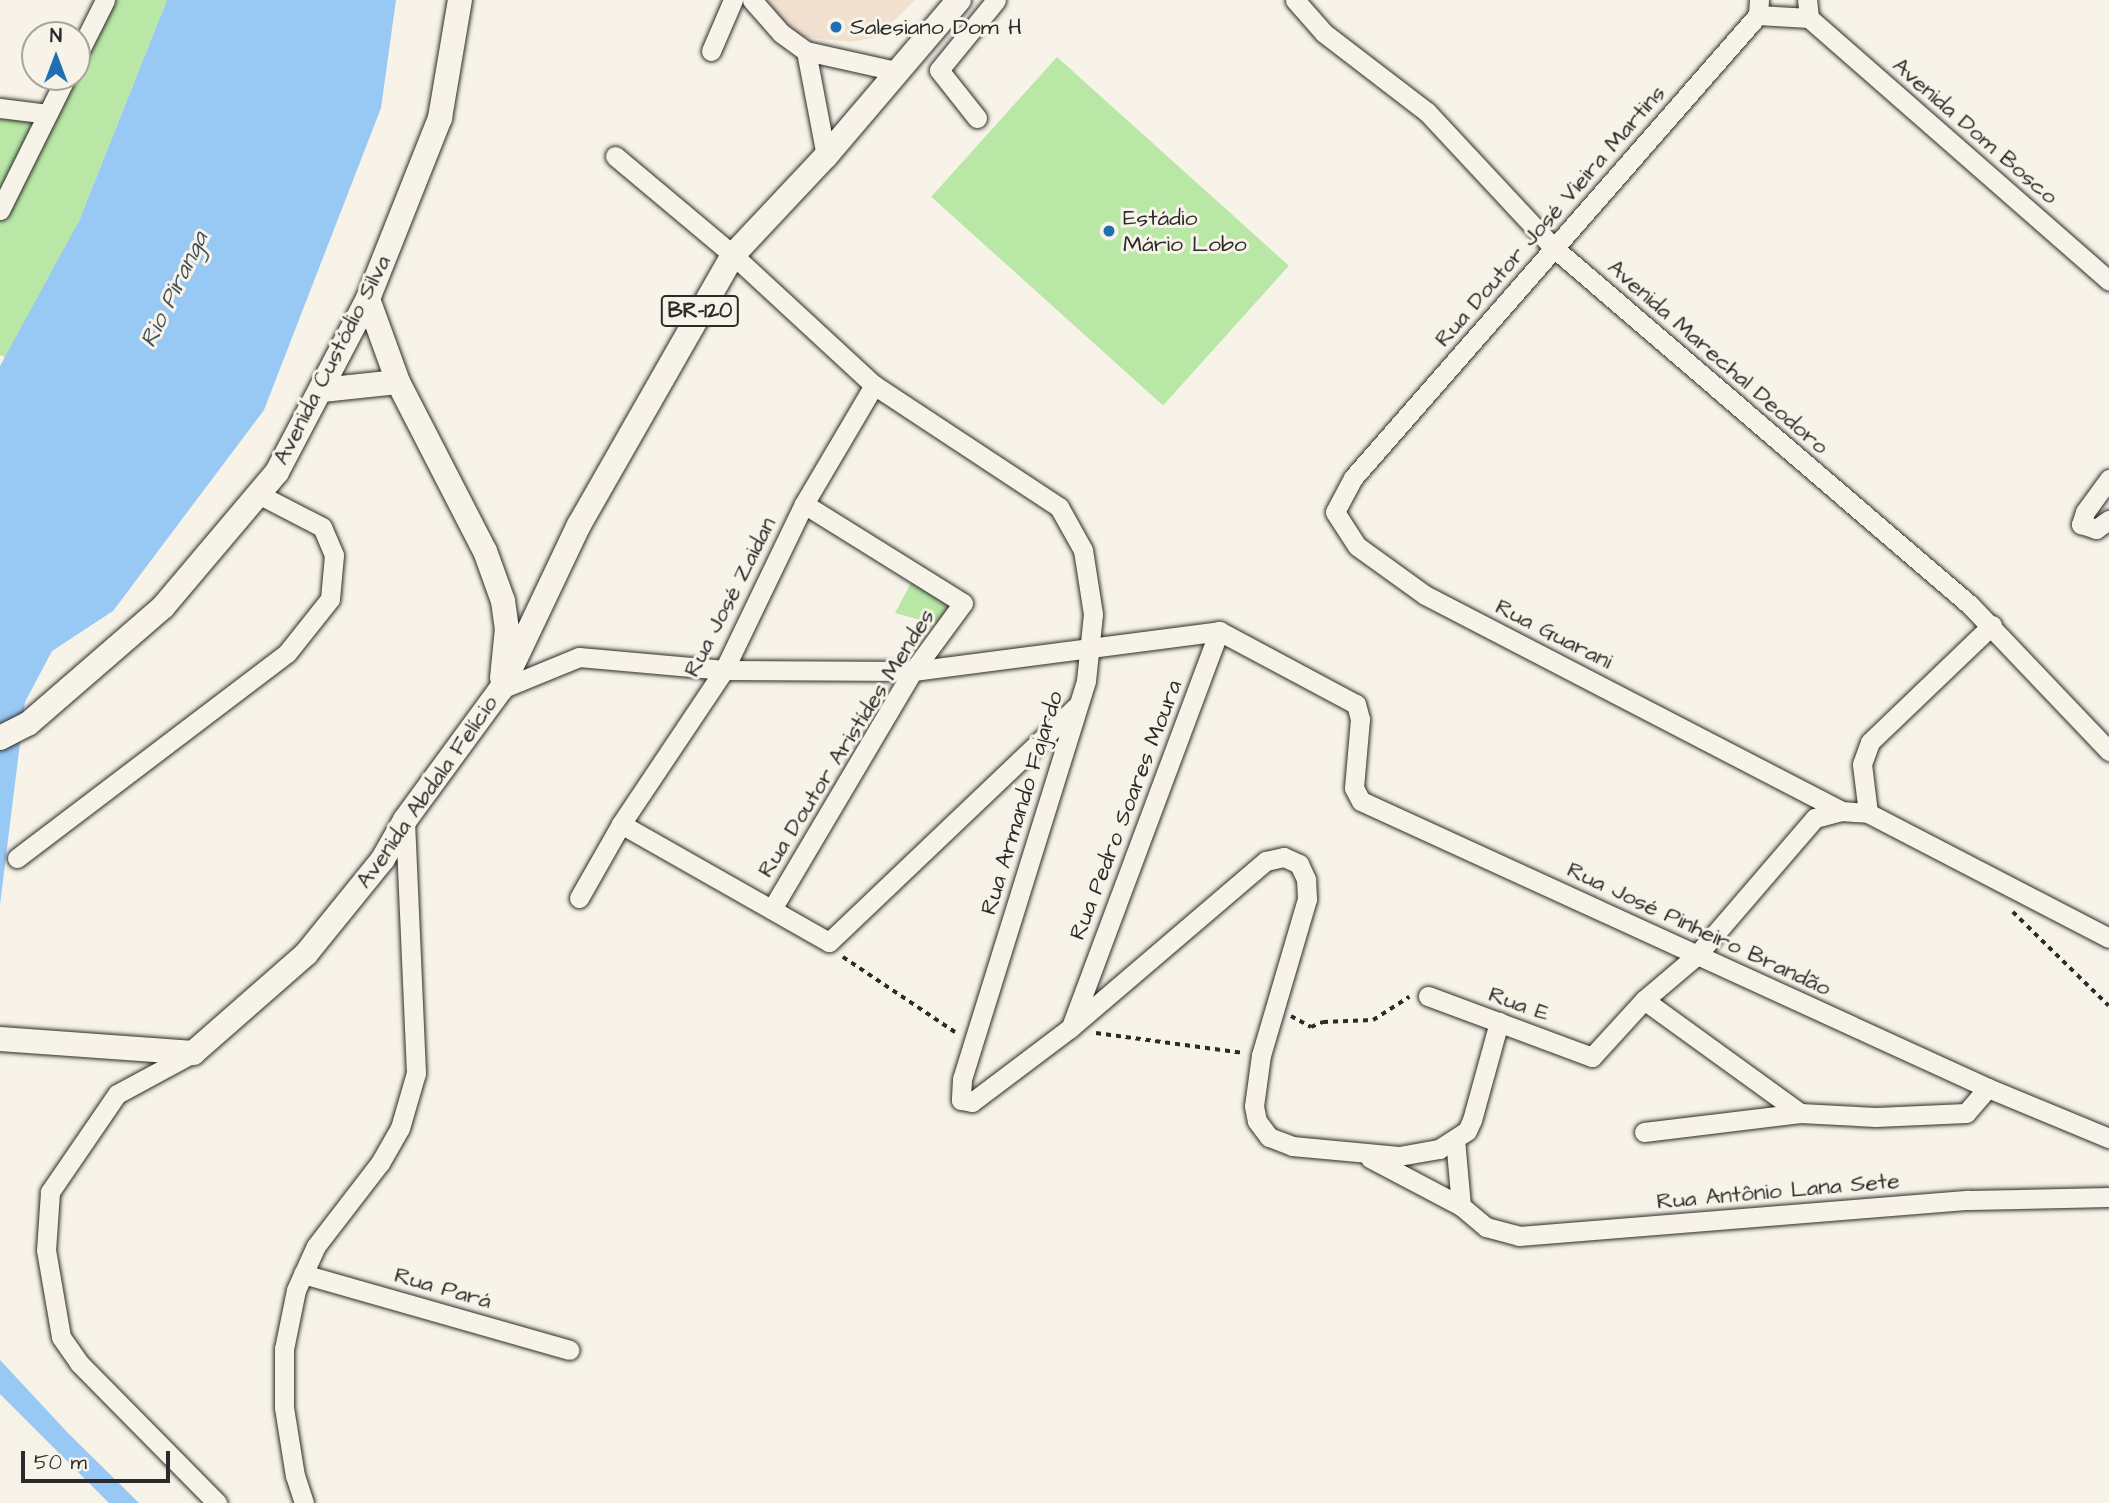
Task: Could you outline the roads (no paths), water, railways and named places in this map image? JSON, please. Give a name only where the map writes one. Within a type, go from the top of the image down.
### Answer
[{"type":"main road","name":"Avenida Custódio Silva","points":[[0,738],[28,724],[163,607],[260,495],[276,472],[319,396],[368,299],[440,118],[460,0]]},
{"type":"main road","name":"BR-120","points":[[501,689],[579,525],[733,255],[826,156],[959,0]]},
{"type":"main road","name":"Avenida Abdala Felício","points":[[193,1053],[306,954],[383,859],[405,820],[501,689],[507,628],[503,601],[485,551],[398,382],[368,299]]},
{"type":"main road","points":[[319,396],[398,382]]},
{"type":"main road","points":[[0,1040],[193,1053]]},
{"type":"street","points":[[91,28],[105,0]]},
{"type":"street","points":[[711,51],[733,0]]},
{"type":"street","points":[[752,0],[768,20],[806,51],[896,71]]},
{"type":"street","points":[[765,0],[768,20]]},
{"type":"street","points":[[977,118],[939,70],[996,0]]},
{"type":"street","name":"Avenida Marechal Deodoro","points":[[1295,0],[1324,33],[1427,112],[1554,248],[1992,625],[2109,751]]},
{"type":"street","points":[[1758,8],[1808,9]]},
{"type":"street","name":"Rua Doutor José Vieira Martins","points":[[1381,450],[1758,8]]},
{"type":"street","name":"Avenida Dom Bosco","points":[[1808,9],[2109,281]]},
{"type":"street","points":[[806,51],[826,156]]},
{"type":"street","points":[[0,210],[59,91]]},
{"type":"street","points":[[0,108],[48,114]]},
{"type":"street","name":"Rua Armando Fajardo","points":[[615,156],[733,255],[874,385],[1059,507],[1083,550],[1093,614],[1092,650],[1079,705],[962,1079],[965,1104],[1069,1029],[1266,861],[1284,857],[1299,864],[1306,879],[1307,899],[1261,1055],[1254,1106],[1257,1121],[1269,1137],[1292,1146],[1360,1153]]},
{"type":"street","name":"Rua José Zaidan","points":[[579,898],[621,824],[724,670],[804,504],[874,385]]},
{"type":"street","name":"Rua Guarani","points":[[1381,450],[1353,478],[1335,512],[1357,546],[1425,595],[1842,811]]},
{"type":"street","points":[[2109,480],[2085,512],[2081,524],[2096,529],[2109,520]]},
{"type":"street","points":[[17,859],[287,653],[330,599],[334,555],[322,527],[260,495]]},
{"type":"street","name":"Rua Doutor Aristídes Mendes","points":[[772,909],[913,671],[962,603],[804,504]]},
{"type":"street","points":[[1868,813],[1862,764],[1874,735],[1992,625]]},
{"type":"street","points":[[501,689],[579,657],[724,670],[913,671],[1092,650],[1219,631]]},
{"type":"street","name":"Rua José Pinheiro Brandão","points":[[1219,631],[1356,704],[1360,719],[1354,788],[1361,801],[1988,1088],[2109,1139]]},
{"type":"street","name":"Rua Pedro Soares Moura","points":[[1069,1029],[1219,631]]},
{"type":"street","points":[[621,824],[830,942],[1079,705]]},
{"type":"street","points":[[1800,1113],[1644,1000],[1698,955],[1815,818],[1842,811],[1868,813],[1971,869],[2034,896],[2109,938]]},
{"type":"street","points":[[304,1503],[295,1476],[284,1407],[284,1349],[303,1274],[316,1246],[380,1163],[411,1101],[416,1073],[405,820]]},
{"type":"street","name":"Rua E","points":[[1428,996],[1592,1057],[1644,1000]]},
{"type":"street","points":[[1360,1153],[1413,1157],[1455,1139],[1472,1120],[1499,1023]]},
{"type":"street","points":[[193,1053],[117,1094],[50,1192],[46,1250],[61,1337],[79,1363],[217,1503]]},
{"type":"street","points":[[1644,1132],[1800,1113],[1876,1117],[1966,1113],[1988,1088]]},
{"type":"street","points":[[1455,1139],[1461,1206]]},
{"type":"street","name":"Rua Antônio Lana Sete","points":[[1360,1153],[1461,1206],[1486,1227],[1520,1236],[1969,1200],[2109,1197]]},
{"type":"street","name":"Rua Pará","points":[[303,1274],[569,1350]]},
{"type":"water","name":"Rio Piranga","points":[[167,0],[396,0],[381,108],[264,410],[113,611],[52,651],[25,702],[0,905],[0,366],[79,221]]},
{"type":"water","points":[[0,1360],[68,1433],[139,1503],[109,1503],[0,1394]]},
{"type":"place","name":"Salesiano Dom H","points":[[836,27]]},
{"type":"place","name":"Estádio Mário Lobo","points":[[1109,231]]}]
